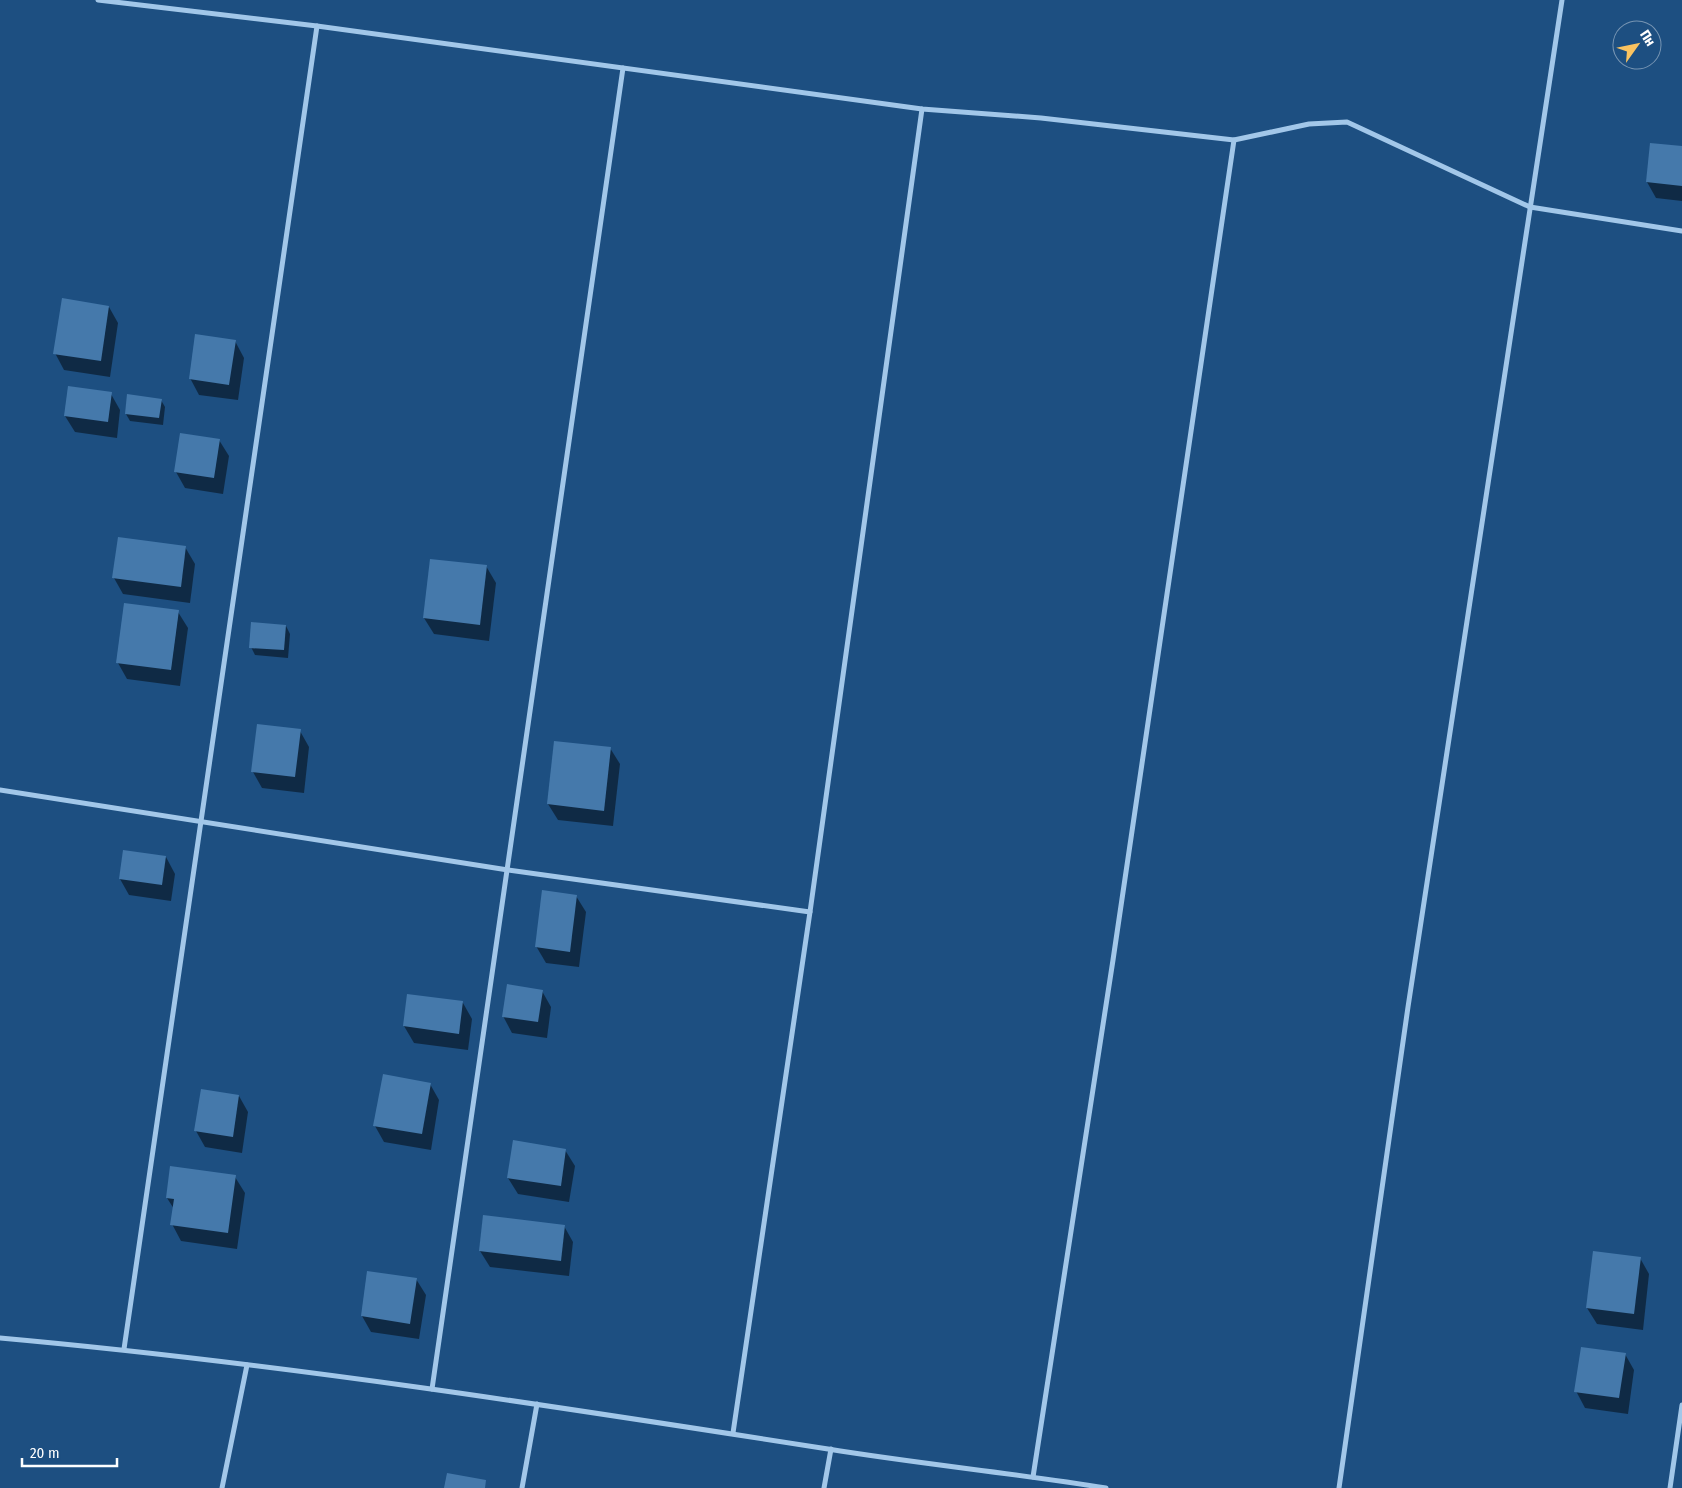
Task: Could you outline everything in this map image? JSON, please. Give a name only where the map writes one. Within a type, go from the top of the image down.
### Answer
[{"type":"street","points":[[98,0],[317,26],[922,109],[1041,118],[1234,140],[1309,124],[1347,122],[1530,207],[1682,231]]},
{"type":"street","points":[[1338,1488],[1408,1007],[1562,0]]},
{"type":"street","points":[[124,1349],[317,26]]},
{"type":"street","points":[[432,1389],[623,68]]},
{"type":"street","points":[[733,1433],[810,912],[922,109]]},
{"type":"street","points":[[1033,1476],[1113,960],[1234,140]]},
{"type":"street","points":[[0,790],[508,870],[810,912]]},
{"type":"street","points":[[0,1338],[124,1349],[432,1389],[733,1433],[831,1450],[1033,1476],[1106,1488]]},
{"type":"street","points":[[222,1488],[246,1365]]},
{"type":"street","points":[[522,1488],[538,1404]]},
{"type":"street","points":[[1670,1488],[1682,1405]]},
{"type":"street","points":[[824,1488],[831,1450]]},
{"type":"building","points":[[1650,143],[1682,146],[1682,186],[1646,182]]},
{"type":"building","points":[[62,298],[109,306],[101,361],[53,354]]},
{"type":"building","points":[[195,334],[236,340],[229,385],[189,379]]},
{"type":"building","points":[[68,386],[112,392],[108,422],[64,416]]},
{"type":"building","points":[[127,394],[162,399],[159,418],[125,414]]},
{"type":"building","points":[[180,433],[220,439],[214,478],[174,472]]},
{"type":"building","points":[[118,537],[186,546],[181,587],[112,578]]},
{"type":"building","points":[[430,559],[487,565],[480,625],[423,618]]},
{"type":"building","points":[[124,603],[179,610],[171,670],[116,663]]},
{"type":"building","points":[[251,622],[286,625],[284,650],[249,648]]},
{"type":"building","points":[[257,724],[301,729],[295,777],[251,772]]},
{"type":"building","points":[[554,741],[611,747],[604,811],[547,804]]},
{"type":"building","points":[[123,850],[166,856],[162,885],[119,879]]},
{"type":"building","points":[[542,890],[577,895],[570,952],[535,947]]},
{"type":"building","points":[[507,984],[543,990],[538,1022],[502,1017]]},
{"type":"building","points":[[407,994],[463,1001],[459,1034],[403,1026]]},
{"type":"building","points":[[383,1074],[431,1083],[422,1134],[373,1126]]},
{"type":"building","points":[[201,1089],[239,1095],[233,1137],[194,1131]]},
{"type":"building","points":[[513,1140],[566,1149],[561,1186],[507,1178]]},
{"type":"building","points":[[170,1166],[236,1175],[228,1233],[170,1225],[174,1199],[166,1198]]},
{"type":"building","points":[[483,1215],[565,1225],[561,1261],[479,1251]]},
{"type":"building","points":[[1593,1251],[1641,1257],[1634,1314],[1586,1308]]},
{"type":"building","points":[[367,1271],[417,1278],[410,1324],[361,1316]]},
{"type":"building","points":[[1581,1347],[1626,1353],[1619,1398],[1574,1392]]},
{"type":"building","points":[[447,1473],[486,1480],[485,1488],[444,1488]]}]
